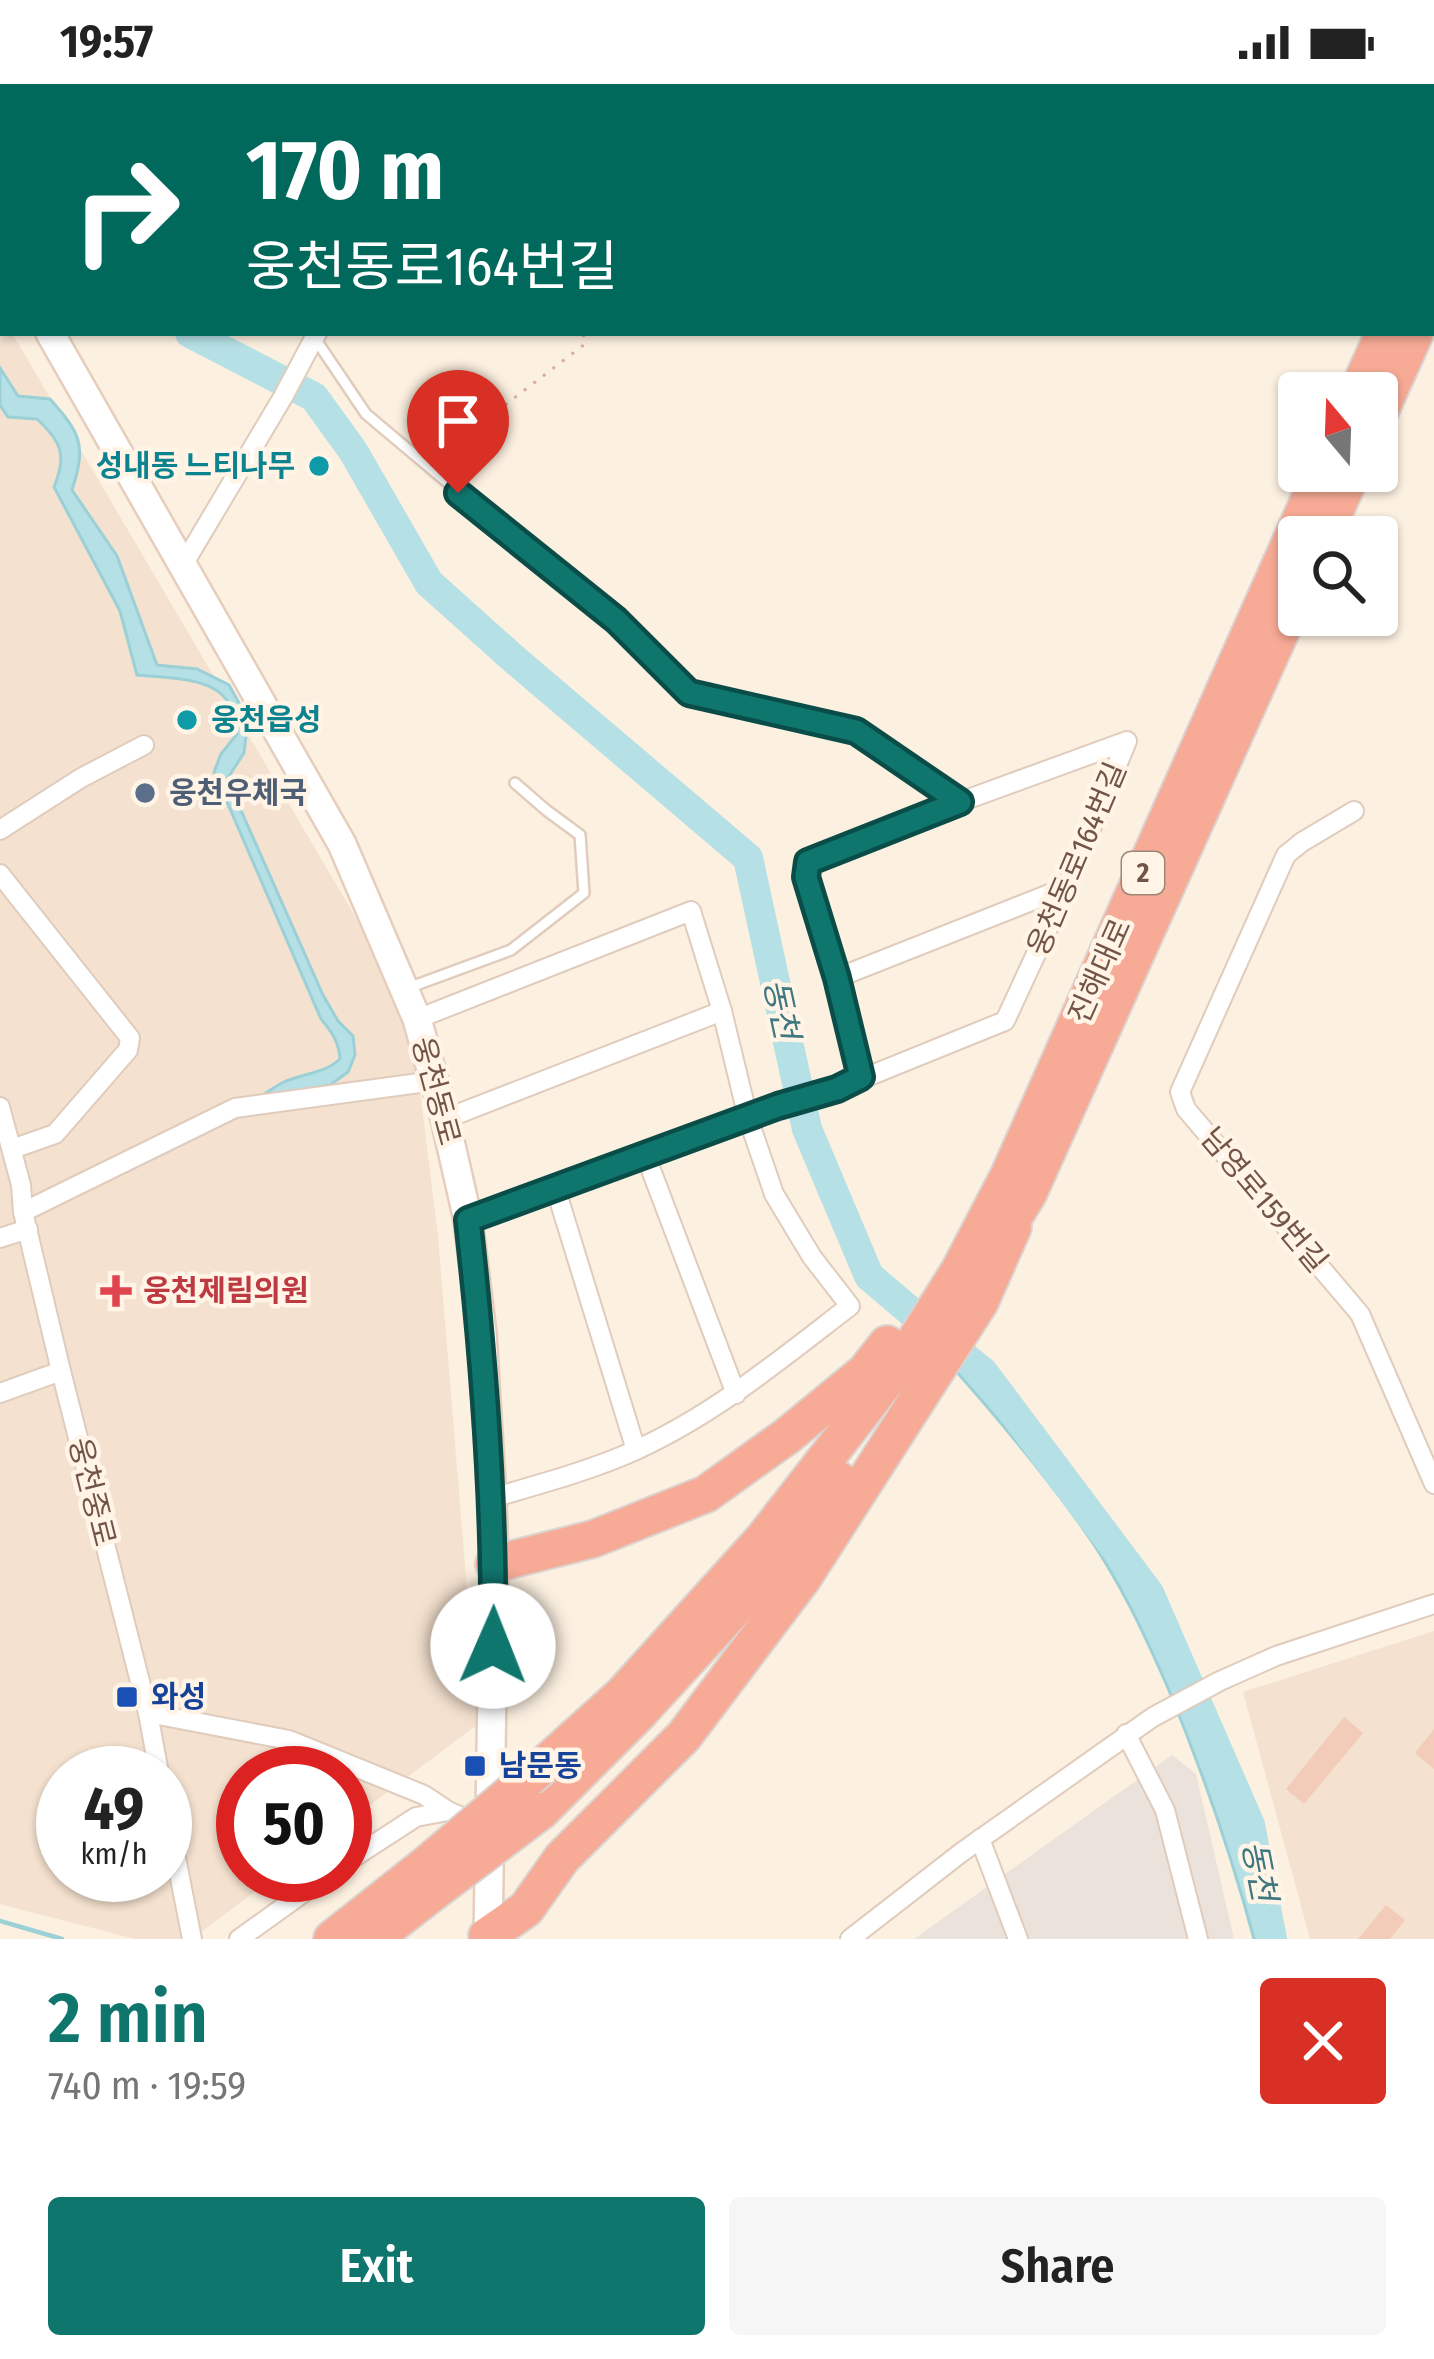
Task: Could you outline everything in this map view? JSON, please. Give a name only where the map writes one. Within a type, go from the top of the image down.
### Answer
[{"type":"highway","points":[[1366,372],[1383,336]]},
{"type":"highway","points":[[1398,372],[1414,336]]},
{"type":"highway","name":"진해대로","points":[[1018,1185],[1313,492]]},
{"type":"highway","name":"진해대로","points":[[1018,1185],[1278,635]]},
{"type":"highway","points":[[332,1939],[541,1810],[638,1714],[782,1557],[964,1281],[1018,1185]]},
{"type":"highway","points":[[373,1939],[543,1766],[622,1695],[763,1539],[907,1368],[964,1281],[1018,1185]]},
{"type":"highway","points":[[494,1564],[593,1539],[706,1494],[788,1436],[865,1372],[907,1368]]},
{"type":"highway","points":[[487,1937],[526,1909],[562,1858],[684,1736],[803,1578],[907,1368]]},
{"type":"main road","name":"웅천동로","points":[[52,336],[342,844],[416,1019],[445,1118],[468,1220],[482,1333],[492,1498],[487,1937]]},
{"type":"street","points":[[183,566],[314,336]]},
{"type":"street","name":"웅천동로164번길","points":[[748,1118],[837,1089],[1005,1021],[1127,741],[808,862],[806,877],[861,1077]]},
{"type":"street","points":[[0,830],[81,778],[144,746]]},
{"type":"street","name":"남영로159번길","points":[[1354,811],[1286,855],[1180,1092],[1186,1109],[1360,1314],[1434,1484]]},
{"type":"street","points":[[0,874],[130,1038],[128,1050],[55,1134],[12,1149]]},
{"type":"street","points":[[837,978],[1067,887]]},
{"type":"street","points":[[416,1019],[691,911],[774,1194],[812,1257],[850,1306],[736,1394],[636,1450],[492,1498]]},
{"type":"street","points":[[445,1118],[722,1011]]},
{"type":"street","points":[[0,1238],[235,1108],[434,1081]]},
{"type":"street","name":"웅천중로","points":[[0,1107],[154,1746]]},
{"type":"street","points":[[468,1220],[748,1118]]},
{"type":"street","points":[[645,1154],[736,1394]]},
{"type":"street","points":[[556,1190],[636,1450]]},
{"type":"street","points":[[0,1393],[61,1371]]},
{"type":"street","points":[[850,1939],[980,1839],[1153,1717],[1276,1656],[1434,1604]]},
{"type":"street","points":[[148,1713],[290,1740],[424,1795],[490,1828]]},
{"type":"street","points":[[1126,1734],[1165,1810],[1198,1939]]},
{"type":"street","points":[[372,1846],[416,1817],[448,1811]]},
{"type":"street","points":[[980,1839],[1018,1939]]},
{"type":"street","points":[[185,1902],[192,1939]]},
{"type":"street","points":[[239,1939],[290,1902]]},
{"type":"lane","points":[[316,336],[366,414],[616,620],[689,693],[856,731],[960,802]]},
{"type":"lane","points":[[403,990],[511,950],[584,893],[580,835],[515,783]]},
{"type":"path","points":[[424,466],[585,344],[584,336]]},
{"type":"shaded area","points":[[0,336],[14,336],[410,1010],[438,1236],[478,1724],[372,1804],[372,1746],[216,1746],[216,1902],[241,1902],[192,1939],[135,1939],[0,1904]]},
{"type":"shaded area","points":[[1434,1631],[1434,1939],[1310,1939],[1243,1692]]},
{"type":"shaded area","points":[[1172,1755],[1196,1774],[1234,1939],[914,1939]]},
{"type":"water","points":[[0,368],[18,396],[50,399],[74,431],[80,450],[72,490],[117,556],[157,665],[197,669],[229,685],[248,719],[244,753],[227,779],[323,995],[353,1036],[355,1055],[348,1072],[330,1085],[258,1098],[340,1059],[214,772],[237,734],[230,708],[222,695],[201,683],[137,675],[120,611],[54,487],[61,458],[57,442],[37,419],[8,417],[0,405]]},
{"type":"water","points":[[869,1276],[983,1372],[1149,1593],[1250,1825],[1284,1939],[1254,1939],[1226,1843],[1181,1719],[1140,1626],[1095,1546],[1006,1430]]},
{"type":"building","points":[[1344,1717],[1363,1733],[1304,1804],[1286,1789]]},
{"type":"building","points":[[1434,1729],[1434,1769],[1415,1753]]},
{"type":"building","points":[[1386,1905],[1405,1920],[1390,1939],[1358,1939]]},
{"type":"waterway","name":"동천","points":[[196,336],[314,397],[353,451],[429,583],[748,858],[807,1129],[869,1276],[916,1316]]},
{"type":"waterway","name":"동천","points":[[962,1355],[983,1372],[1149,1593],[1250,1825],[1272,1939]]},
{"type":"waterway","points":[[0,1921],[62,1939]]},
{"type":"place","name":"성내동 느티나무","points":[[319,466]]},
{"type":"place","name":"웅천읍성","points":[[187,720]]},
{"type":"place","name":"웅천우체국","points":[[145,793]]},
{"type":"place","name":"웅천제림의원","points":[[116,1291]]},
{"type":"place","name":"와성","points":[[127,1697]]},
{"type":"place","name":"남문동","points":[[475,1766]]},
{"type":"route","points":[[458,493],[616,620],[689,693],[856,731],[960,802],[808,862],[806,877],[861,1077],[468,1220],[482,1333],[492,1498],[493,1646]]}]
